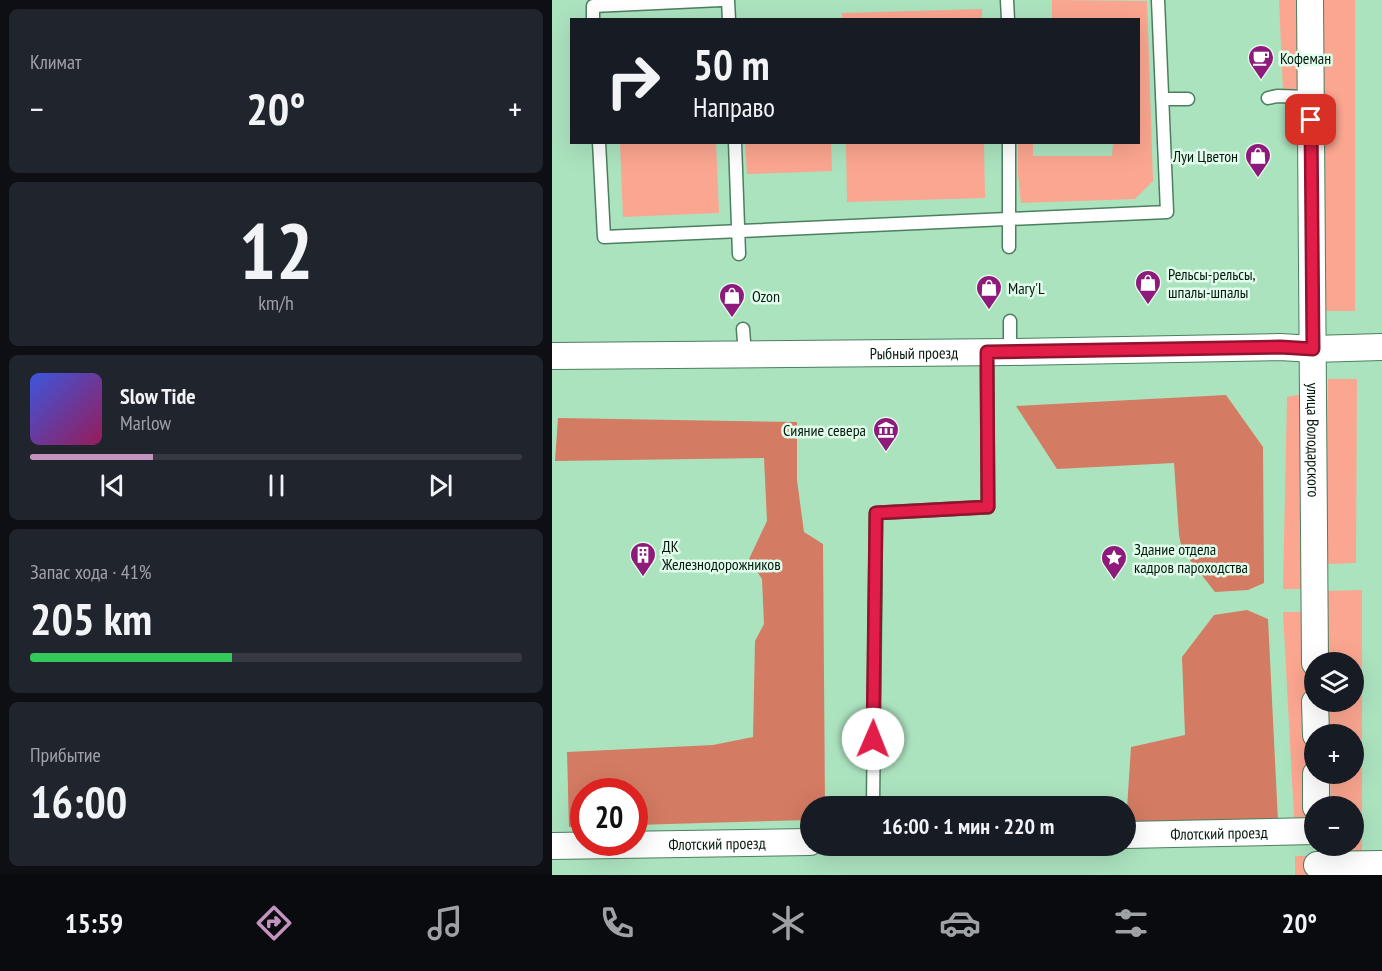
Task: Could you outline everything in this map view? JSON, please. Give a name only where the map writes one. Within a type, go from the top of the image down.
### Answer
[{"type":"street","name":"улица Володарского","points":[[1310,0],[1315,652]]},
{"type":"street","name":"Рыбный проезд","points":[[552,357],[1382,347]]},
{"type":"street","name":"Флотский проезд","points":[[1136,835],[1304,831]]},
{"type":"street","name":"Флотский проезд","points":[[552,846],[800,842]]},
{"type":"street","points":[[1317,862],[1382,864]]},
{"type":"lane","points":[[593,18],[592,6],[721,0]]},
{"type":"lane","points":[[728,0],[729,18]]},
{"type":"lane","points":[[1007,0],[1008,18]]},
{"type":"lane","points":[[599,144],[604,237],[1167,212],[1158,0]]},
{"type":"lane","points":[[1268,98],[1311,97]]},
{"type":"lane","points":[[1162,99],[1188,99]]},
{"type":"lane","points":[[735,144],[739,254]]},
{"type":"lane","points":[[1009,144],[1009,247]]},
{"type":"lane","points":[[873,796],[876,513],[988,507],[999,352],[1010,321]]},
{"type":"lane","points":[[743,329],[746,355]]},
{"type":"shaded area","points":[[1052,0],[1147,1],[1153,181],[1135,199],[1021,203],[1018,144],[1033,144],[1033,156],[1112,156],[1113,144],[1140,144],[1140,18],[1052,18]]},
{"type":"shaded area","points":[[1279,0],[1297,0],[1301,88],[1283,90]]},
{"type":"shaded area","points":[[1322,0],[1355,0],[1355,311],[1322,311]]},
{"type":"shaded area","points":[[982,9],[982,18],[842,18],[842,13]]},
{"type":"shaded area","points":[[620,144],[716,144],[719,213],[623,217]]},
{"type":"shaded area","points":[[745,144],[831,144],[832,171],[747,174]]},
{"type":"shaded area","points":[[846,144],[984,144],[985,198],[847,202]]},
{"type":"shaded area","points":[[1328,379],[1357,379],[1356,563],[1325,564]]},
{"type":"shaded area","points":[[1307,393],[1305,589],[1283,589],[1287,397]]},
{"type":"shaded area","points":[[1226,395],[1263,447],[1264,583],[1248,590],[1215,592],[1182,550],[1174,463],[1057,469],[1016,406]]},
{"type":"shaded area","points":[[558,418],[797,422],[797,480],[804,532],[823,544],[825,796],[800,796],[800,820],[648,825],[648,778],[570,778],[569,827],[567,752],[713,745],[753,737],[755,641],[764,624],[762,579],[749,559],[767,521],[764,458],[555,461]]},
{"type":"shaded area","points":[[1362,590],[1362,652],[1327,652],[1325,591]]},
{"type":"shaded area","points":[[1247,610],[1268,619],[1278,821],[1136,824],[1136,796],[1128,796],[1131,747],[1185,735],[1182,657],[1214,615]]},
{"type":"shaded area","points":[[1283,612],[1308,612],[1309,652],[1304,652],[1304,712],[1311,712],[1311,724],[1304,724],[1304,784],[1313,784],[1313,796],[1304,796],[1304,818],[1294,817]]},
{"type":"shaded area","points":[[1328,712],[1362,712],[1362,724],[1329,724]]},
{"type":"shaded area","points":[[1330,784],[1362,784],[1362,796],[1331,796]]},
{"type":"shaded area","points":[[1295,856],[1312,856],[1312,875],[1295,875]]},
{"type":"place","name":"Кофеман","points":[[1261,81]]},
{"type":"place","name":"Луи Цветон","points":[[1258,179]]},
{"type":"place","name":"Рельсы-рельсы, шпалы-шпалы","points":[[1148,306]]},
{"type":"place","name":"Mary'L","points":[[989,311]]},
{"type":"place","name":"Ozon","points":[[732,319]]},
{"type":"place","name":"Сияние севера","points":[[886,453]]},
{"type":"place","name":"ДК Железнодорожников","points":[[643,578]]},
{"type":"place","name":"Здание отдела кадров пароходства","points":[[1114,581]]},
{"type":"route","points":[[873,739],[876,513],[988,507],[987,352],[1280,347],[1313,349],[1311,120]]}]
